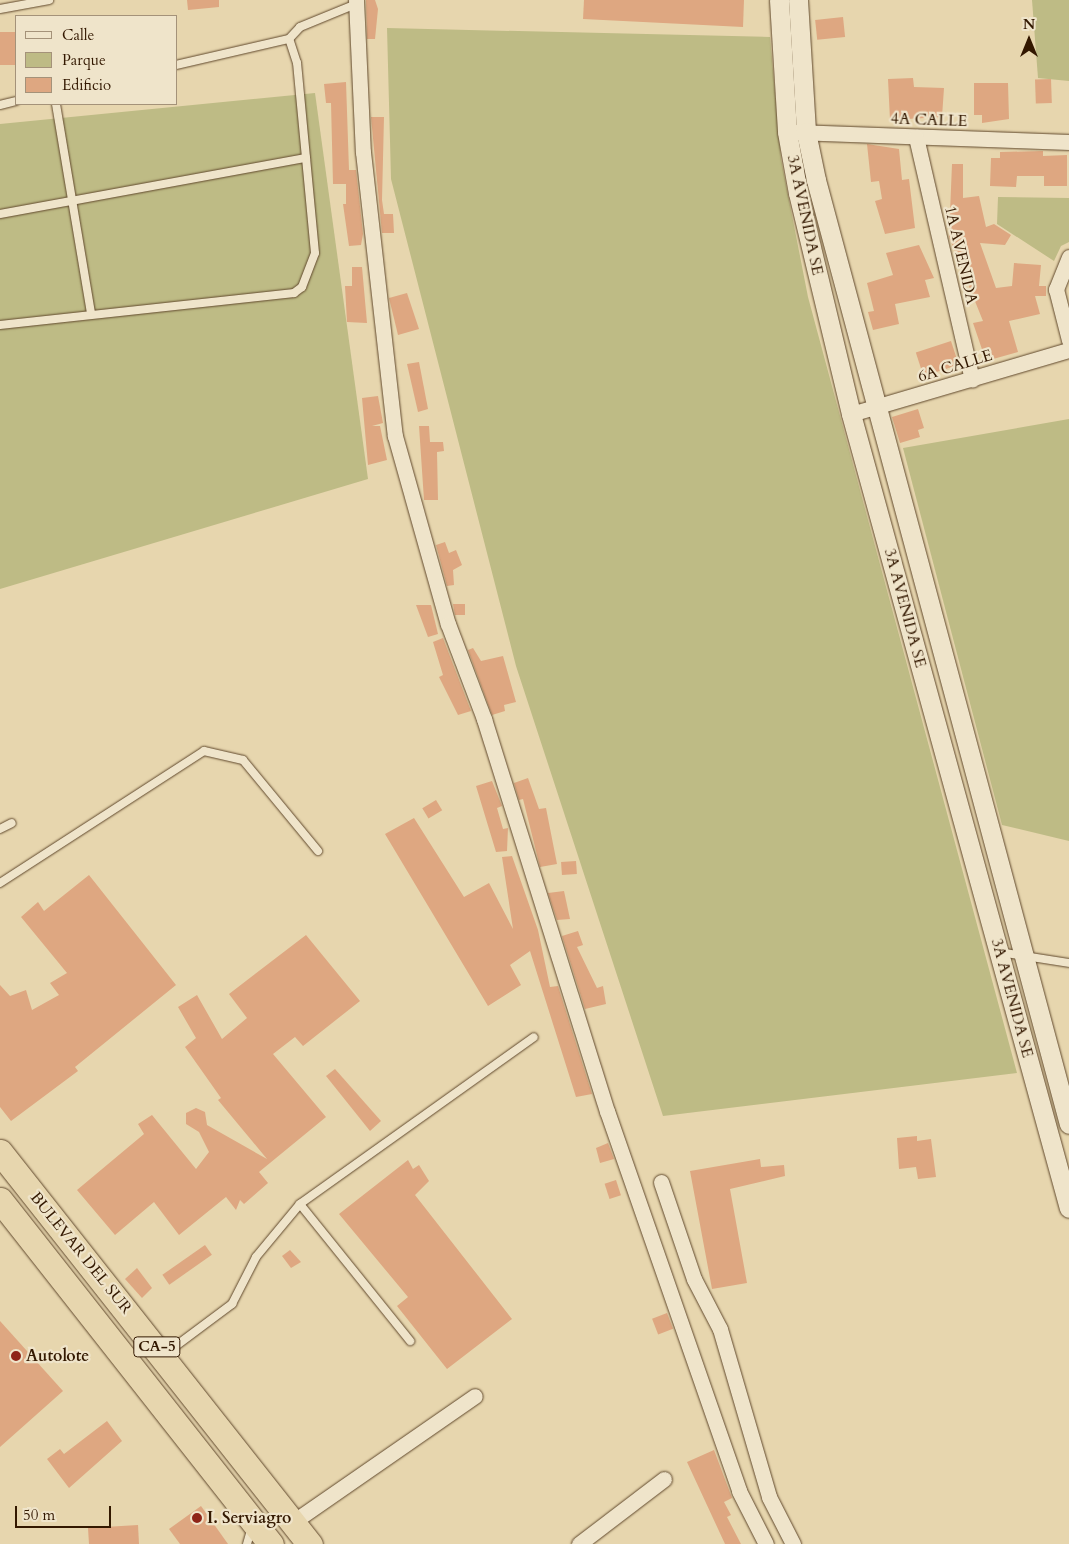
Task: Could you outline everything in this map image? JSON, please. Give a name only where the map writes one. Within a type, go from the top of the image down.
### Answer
[{"type":"highway","name":"BULEVAR DEL SUR","points":[[0,1152],[164,1356],[310,1544]]},
{"type":"highway","name":"BULEVAR DEL SUR","points":[[0,1200],[139,1375],[251,1533],[271,1544]]},
{"type":"highway","points":[[139,1375],[164,1356]]},
{"type":"street","name":"3A AVENIDA SE","points":[[779,0],[787,132],[851,414],[1069,1208]]},
{"type":"street","points":[[798,0],[806,132],[1022,956],[1069,1124]]},
{"type":"street","points":[[356,2],[363,152],[395,436],[448,624],[484,719],[607,1111],[739,1491],[766,1544]]},
{"type":"street","name":"4A CALLE","points":[[787,132],[1069,142]]},
{"type":"street","name":"1A AVENIDA","points":[[916,137],[972,380]]},
{"type":"street","points":[[1068,257],[1056,289],[1069,340]]},
{"type":"street","name":"6A CALLE","points":[[851,414],[877,408],[1069,350]]},
{"type":"street","points":[[661,1182],[694,1279],[720,1328],[769,1497],[793,1544]]},
{"type":"street","points":[[293,1522],[474,1396]]},
{"type":"street","points":[[579,1544],[664,1479]]},
{"type":"lane","points":[[0,9],[49,0]]},
{"type":"lane","points":[[178,65],[289,38],[300,27],[356,2]]},
{"type":"lane","points":[[0,325],[294,293],[309,277],[315,253],[297,63],[289,38]]},
{"type":"lane","points":[[0,105],[15,102]]},
{"type":"lane","points":[[56,105],[75,201],[91,314]]},
{"type":"lane","points":[[0,214],[306,158]]},
{"type":"lane","points":[[0,883],[204,751],[243,760],[318,851]]},
{"type":"lane","points":[[0,829],[12,823]]},
{"type":"lane","points":[[999,952],[1069,963]]},
{"type":"lane","points":[[164,1356],[232,1304],[256,1257],[300,1204],[534,1037]]},
{"type":"lane","points":[[300,1204],[410,1341]]},
{"type":"green space","points":[[1032,0],[1069,0],[1069,81],[1038,78]]},
{"type":"green space","points":[[387,28],[770,37],[781,159],[808,297],[1017,1073],[663,1116],[516,666],[391,179]]},
{"type":"green space","points":[[315,93],[368,479],[0,589],[0,124]]},
{"type":"green space","points":[[998,197],[1069,198],[1069,242],[1061,246],[1054,261],[997,224]]},
{"type":"green space","points":[[1069,419],[1069,841],[1002,825],[903,448]]},
{"type":"building","points":[[187,0],[219,0],[219,7],[188,10]]},
{"type":"building","points":[[366,0],[375,0],[378,9],[375,39],[367,39]]},
{"type":"building","points":[[584,0],[744,0],[743,27],[583,19]]},
{"type":"building","points":[[843,17],[845,37],[817,40],[815,20]]},
{"type":"building","points":[[0,32],[15,32],[15,65],[0,65]]},
{"type":"building","points":[[913,78],[914,87],[944,88],[942,117],[890,120],[888,79]]},
{"type":"building","points":[[1051,79],[1052,103],[1036,104],[1035,80]]},
{"type":"building","points":[[346,82],[349,170],[356,170],[363,234],[361,245],[349,246],[343,204],[346,204],[346,184],[333,184],[331,103],[326,103],[324,84]]},
{"type":"building","points":[[974,83],[1008,83],[1009,119],[982,123],[982,115],[974,115]]},
{"type":"building","points":[[371,117],[384,117],[382,200],[384,214],[393,214],[394,233],[382,233]]},
{"type":"building","points":[[867,144],[899,149],[902,180],[909,179],[915,228],[885,234],[875,201],[882,199],[879,181],[871,182]]},
{"type":"building","points":[[1043,151],[1043,156],[1067,155],[1067,186],[1044,186],[1044,176],[1017,176],[1016,187],[990,186],[991,158],[1000,158],[1000,152]]},
{"type":"building","points":[[952,164],[963,164],[963,198],[979,196],[986,227],[994,224],[1011,235],[1005,245],[980,243],[996,288],[1012,286],[1014,263],[1041,265],[1039,286],[1046,286],[1046,296],[1035,296],[1040,314],[1009,321],[1018,352],[986,361],[973,323],[983,321],[949,237]]},
{"type":"building","points":[[919,245],[934,278],[925,280],[930,297],[895,304],[899,324],[873,330],[868,312],[874,311],[867,283],[893,275],[886,253]]},
{"type":"building","points":[[352,267],[362,267],[367,323],[347,322],[345,286],[352,286]]},
{"type":"building","points":[[407,293],[419,329],[398,335],[389,298]]},
{"type":"building","points":[[951,341],[959,365],[924,376],[916,352]]},
{"type":"building","points":[[419,362],[428,409],[418,412],[407,364]]},
{"type":"building","points":[[378,396],[383,423],[372,426],[380,426],[387,460],[368,465],[362,398]]},
{"type":"building","points":[[918,409],[924,428],[918,430],[920,437],[900,443],[892,417]]},
{"type":"building","points":[[419,426],[429,426],[430,442],[443,442],[444,451],[437,452],[438,500],[424,500]]},
{"type":"building","points":[[445,542],[449,553],[456,550],[462,565],[453,570],[454,585],[447,586],[436,545]]},
{"type":"building","points":[[453,604],[465,604],[465,615],[455,615]]},
{"type":"building","points":[[416,605],[431,605],[438,634],[428,637]]},
{"type":"building","points":[[443,638],[471,711],[458,715],[439,677],[443,675],[433,642]]},
{"type":"building","points":[[473,648],[481,661],[503,656],[516,702],[504,705],[505,711],[492,715],[468,650]]},
{"type":"building","points":[[528,778],[539,809],[546,808],[557,864],[540,867],[523,799],[519,800],[514,783]]},
{"type":"building","points":[[492,781],[502,806],[497,808],[503,829],[508,828],[507,851],[496,852],[476,786]]},
{"type":"building","points":[[436,800],[442,810],[428,819],[422,808]]},
{"type":"building","points":[[414,818],[464,897],[489,883],[513,929],[502,857],[512,856],[538,930],[550,987],[558,986],[592,1094],[576,1097],[530,951],[510,965],[521,985],[488,1006],[385,834]]},
{"type":"building","points":[[576,861],[577,874],[562,875],[561,862]]},
{"type":"building","points":[[89,875],[176,985],[75,1067],[78,1071],[11,1121],[0,1107],[0,985],[10,996],[26,990],[32,1010],[59,995],[50,983],[67,973],[21,917],[38,902],[44,911]]},
{"type":"building","points":[[564,891],[570,919],[557,920],[548,893]]},
{"type":"building","points":[[578,931],[583,945],[577,947],[597,988],[603,986],[606,1004],[585,1009],[562,936]]},
{"type":"building","points":[[306,935],[360,1001],[303,1046],[295,1037],[273,1054],[326,1117],[259,1172],[268,1183],[244,1204],[240,1200],[236,1210],[226,1197],[179,1235],[154,1202],[115,1235],[77,1190],[144,1134],[138,1124],[152,1115],[196,1169],[209,1152],[199,1132],[186,1124],[186,1113],[196,1108],[205,1112],[207,1125],[267,1159],[218,1100],[221,1098],[185,1047],[196,1038],[178,1007],[197,995],[222,1039],[247,1018],[229,994]]},
{"type":"building","points":[[335,1069],[381,1121],[370,1131],[326,1076]]},
{"type":"building","points":[[917,1136],[917,1141],[931,1139],[936,1177],[918,1179],[916,1167],[899,1169],[897,1138]]},
{"type":"building","points":[[608,1143],[614,1159],[600,1163],[596,1148]]},
{"type":"building","points":[[760,1159],[761,1167],[784,1165],[785,1176],[730,1189],[747,1283],[712,1289],[690,1171]]},
{"type":"building","points":[[408,1160],[413,1169],[419,1165],[429,1181],[415,1195],[512,1319],[447,1369],[397,1306],[408,1297],[339,1214]]},
{"type":"building","points":[[616,1180],[621,1195],[610,1199],[605,1184]]},
{"type":"building","points":[[205,1245],[212,1255],[169,1285],[162,1275]]},
{"type":"building","points":[[290,1250],[301,1262],[291,1268],[282,1256]]},
{"type":"building","points":[[137,1268],[152,1288],[142,1298],[125,1279]]},
{"type":"building","points":[[667,1313],[673,1329],[658,1335],[652,1319]]},
{"type":"building","name":"Autolote","points":[[0,1321],[63,1391],[0,1447]]},
{"type":"building","points":[[107,1421],[122,1441],[69,1488],[47,1459],[60,1449],[64,1454]]},
{"type":"building","points":[[714,1450],[732,1498],[724,1502],[731,1515],[727,1517],[741,1544],[725,1544],[687,1462]]},
{"type":"building","name":"I. Serviagro","points":[[201,1506],[228,1544],[180,1544],[169,1529]]},
{"type":"building","points":[[138,1525],[139,1544],[89,1544],[88,1528]]},
{"type":"place","name":"Autolote","points":[[16,1356]]},
{"type":"place","name":"I. Serviagro","points":[[197,1518]]}]
